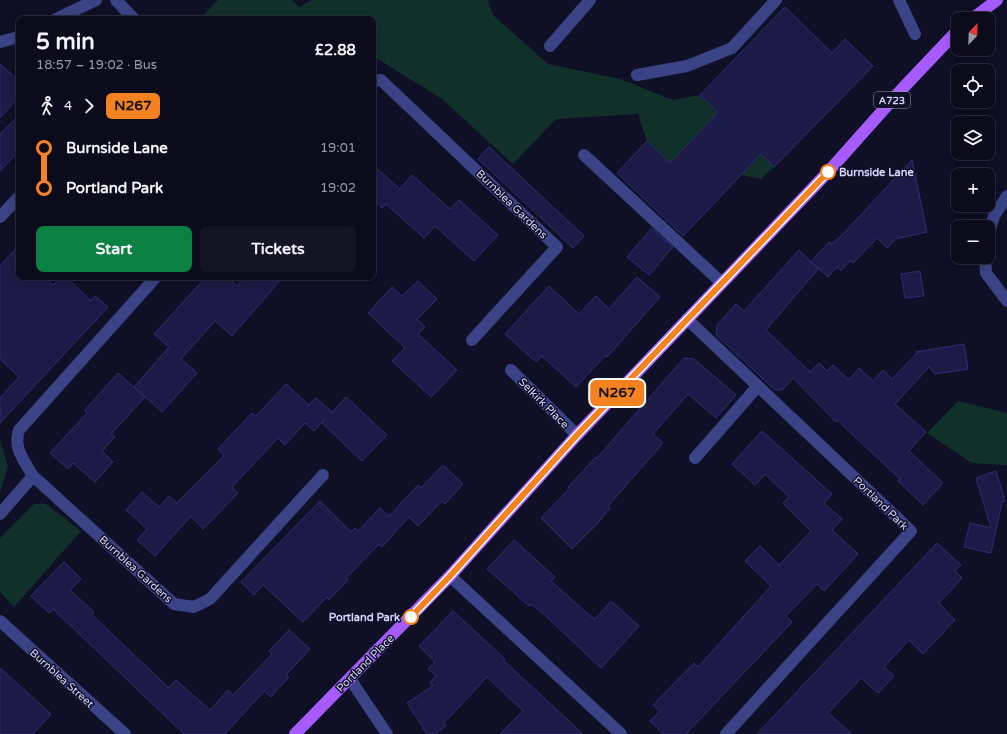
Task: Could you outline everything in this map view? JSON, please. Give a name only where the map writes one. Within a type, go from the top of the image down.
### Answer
[{"type":"main road","points":[[981,12],[997,0]]},
{"type":"main road","name":"Portland Place","points":[[295,734],[450,576],[577,435],[687,318],[828,172],[951,38]]},
{"type":"street","points":[[62,16],[96,0]]},
{"type":"street","points":[[116,0],[131,16]]},
{"type":"street","points":[[550,46],[590,0]]},
{"type":"street","points":[[637,75],[688,66],[732,48],[776,0]]},
{"type":"street","points":[[899,0],[915,34]]},
{"type":"street","points":[[0,42],[16,38]]},
{"type":"street","name":"Burnblea Gardens","points":[[376,81],[381,80],[557,246],[472,340]]},
{"type":"street","points":[[584,155],[722,283]]},
{"type":"street","points":[[993,220],[1007,196]]},
{"type":"street","points":[[0,217],[16,200]]},
{"type":"street","points":[[985,264],[986,273],[1007,301]]},
{"type":"street","name":"Burnblea Gardens","points":[[153,280],[19,430],[16,440],[18,451],[33,476],[174,604],[194,607],[210,599],[323,475]]},
{"type":"street","name":"Portland Park","points":[[687,318],[911,531],[726,734]]},
{"type":"street","name":"Selkirk Place","points":[[511,370],[577,435]]},
{"type":"street","points":[[695,458],[758,386]]},
{"type":"street","points":[[0,514],[33,476]]},
{"type":"street","points":[[450,576],[621,734]]},
{"type":"street","name":"Burnblea Street","points":[[2,627],[125,734]]},
{"type":"street","points":[[350,679],[387,734]]},
{"type":"green space","points":[[218,0],[292,0],[299,7],[312,0],[488,0],[493,15],[548,64],[620,79],[673,100],[700,95],[774,167],[761,179],[741,175],[697,134],[670,163],[647,141],[638,114],[556,119],[513,164],[442,99],[376,58],[376,16],[202,16]]},
{"type":"green space","points":[[958,401],[1007,413],[1007,465],[972,463],[927,433]]},
{"type":"green space","points":[[0,441],[8,466],[0,493]]},
{"type":"green space","points":[[34,504],[46,504],[81,531],[14,607],[0,592],[0,538]]},
{"type":"building","points":[[785,7],[832,53],[845,39],[873,66],[774,167],[761,154],[683,236],[617,173],[647,141],[670,163],[718,112],[700,95]]},
{"type":"building","points":[[0,64],[16,78],[16,100],[0,118]]},
{"type":"building","points":[[16,118],[16,154],[0,171],[0,134]]},
{"type":"building","points":[[489,147],[584,236],[573,248],[478,159]]},
{"type":"building","points":[[912,160],[927,232],[896,239],[887,248],[877,238],[853,263],[850,261],[841,271],[837,267],[828,277],[811,262],[829,242],[832,244],[844,233]]},
{"type":"building","points":[[376,168],[400,189],[412,175],[450,209],[459,200],[498,235],[474,261],[435,226],[424,238],[386,204],[382,208],[376,203]]},
{"type":"building","points":[[652,228],[673,247],[649,275],[627,257]]},
{"type":"building","points":[[16,248],[16,280],[48,280],[53,285],[58,280],[69,280],[91,301],[95,296],[108,307],[0,423],[0,398],[19,377],[0,359],[0,266]]},
{"type":"building","points":[[799,250],[818,269],[766,330],[810,372],[819,363],[827,371],[833,365],[849,380],[859,368],[873,381],[883,370],[892,379],[917,353],[916,352],[964,344],[968,369],[935,374],[929,367],[895,404],[926,432],[909,451],[943,483],[923,505],[898,481],[900,479],[837,420],[836,422],[793,378],[782,390],[775,390],[716,335],[717,325],[736,304],[744,311]]},
{"type":"building","points":[[920,271],[924,296],[905,298],[901,274]]},
{"type":"building","points":[[637,277],[660,297],[607,357],[605,356],[576,387],[542,356],[536,362],[505,334],[549,286],[579,314],[596,296],[609,309]]},
{"type":"building","points":[[203,280],[231,280],[237,286],[242,280],[280,280],[232,336],[215,321],[181,359],[197,373],[162,412],[134,387],[169,347],[154,334]]},
{"type":"building","points":[[418,281],[437,299],[417,319],[425,327],[418,334],[457,370],[431,397],[392,361],[405,348],[368,313],[392,287],[402,296]]},
{"type":"building","points":[[684,358],[694,359],[736,395],[716,418],[688,394],[653,434],[663,443],[608,506],[610,508],[598,523],[572,549],[541,518],[570,488],[568,487],[596,457],[597,458]]},
{"type":"building","points":[[118,373],[145,397],[111,434],[115,437],[102,451],[113,462],[95,482],[73,463],[68,469],[50,453],[87,413],[85,410]]},
{"type":"building","points":[[286,384],[309,405],[316,398],[332,412],[346,397],[387,435],[362,461],[322,423],[325,419],[314,431],[305,423],[285,445],[278,438],[232,487],[238,493],[203,529],[191,516],[155,556],[137,540],[147,529],[126,510],[142,492],[159,507],[169,496],[177,503],[224,456],[218,449],[252,413],[256,416]]},
{"type":"building","points":[[762,431],[832,494],[824,503],[842,519],[832,530],[858,554],[824,591],[817,584],[786,616],[792,622],[686,734],[664,734],[650,721],[660,711],[653,705],[694,663],[698,667],[771,586],[745,561],[760,546],[779,565],[811,531],[783,503],[789,497],[765,474],[755,485],[732,464]]},
{"type":"building","points":[[443,465],[463,484],[445,504],[442,501],[418,526],[409,517],[382,547],[379,544],[346,578],[348,580],[329,600],[327,597],[303,622],[263,585],[254,595],[241,582],[320,501],[351,532],[355,528],[358,531],[380,508],[389,516],[418,485],[421,488]]},
{"type":"building","points":[[996,471],[1005,501],[1002,502],[991,553],[964,547],[970,523],[991,528],[976,478]]},
{"type":"building","points":[[514,540],[555,577],[551,581],[595,619],[611,601],[639,626],[601,668],[548,618],[531,604],[529,606],[487,569]]},
{"type":"building","points":[[937,543],[961,565],[955,571],[962,578],[939,603],[955,620],[923,654],[909,640],[884,667],[894,676],[878,693],[861,678],[828,713],[852,734],[757,734]]},
{"type":"building","points":[[64,562],[81,579],[70,590],[94,612],[92,615],[169,688],[176,680],[210,710],[228,690],[233,695],[272,654],[269,651],[289,630],[310,649],[286,675],[289,677],[271,697],[264,691],[225,734],[184,734],[53,609],[49,613],[31,596]]},
{"type":"building","points":[[453,611],[505,659],[503,660],[583,734],[500,734],[523,711],[487,677],[444,723],[446,726],[435,734],[427,734],[407,703],[433,686],[430,683],[436,676],[428,669],[435,662],[419,646]]},
{"type":"building","points":[[0,668],[51,714],[33,734],[0,734]]},
{"type":"bus line","name":"N267","points":[[411,617],[577,435],[687,318],[828,172]]},
{"type":"place","name":"Burnside Lane","points":[[828,172]]},
{"type":"place","name":"Portland Park","points":[[411,617]]}]
